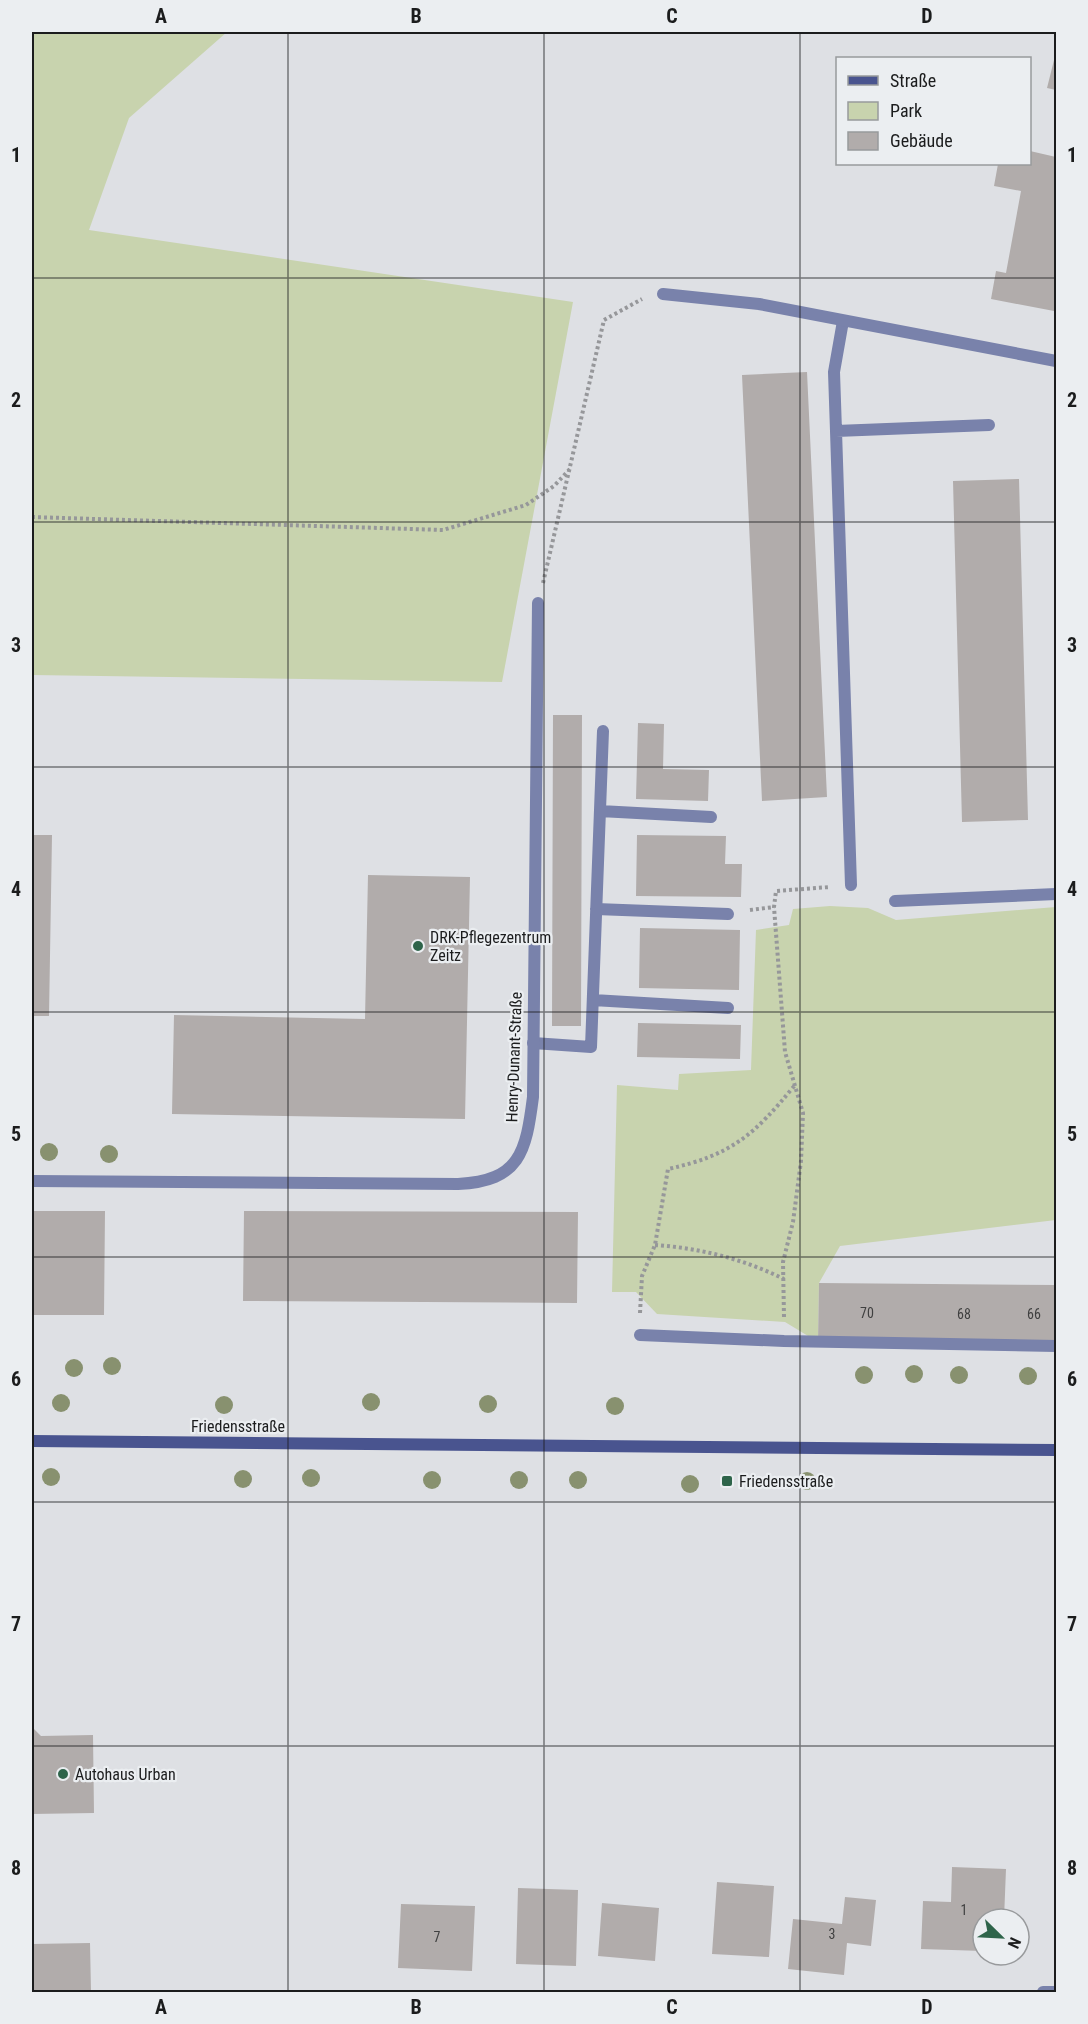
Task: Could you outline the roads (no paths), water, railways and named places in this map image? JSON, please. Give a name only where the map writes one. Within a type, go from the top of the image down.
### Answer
[{"type":"street","points":[[663,294],[759,304],[1056,361]]},
{"type":"street","points":[[843,321],[834,372],[851,885]]},
{"type":"street","points":[[836,431],[989,425]]},
{"type":"street","name":"Henry-Dunant-Straße","points":[[32,1181],[476,1183],[499,1177],[515,1162],[527,1143],[533,1097],[538,603]]},
{"type":"street","points":[[533,1044],[591,1047],[603,731]]},
{"type":"street","points":[[600,811],[711,817]]},
{"type":"street","points":[[896,901],[1056,894]]},
{"type":"street","points":[[596,909],[728,914]]},
{"type":"street","points":[[593,1000],[728,1008]]},
{"type":"street","points":[[640,1335],[784,1341],[1056,1346]]},
{"type":"street","name":"Friedensstraße","points":[[32,1441],[1056,1450]]},
{"type":"street","points":[[1042,1992],[1056,1992]]},
{"type":"place","name":"DRK-Pflegezentrum Zeitz","points":[[418,946]]},
{"type":"place","name":"Friedensstraße","points":[[727,1481]]},
{"type":"place","name":"Autohaus Urban","points":[[63,1774]]}]
